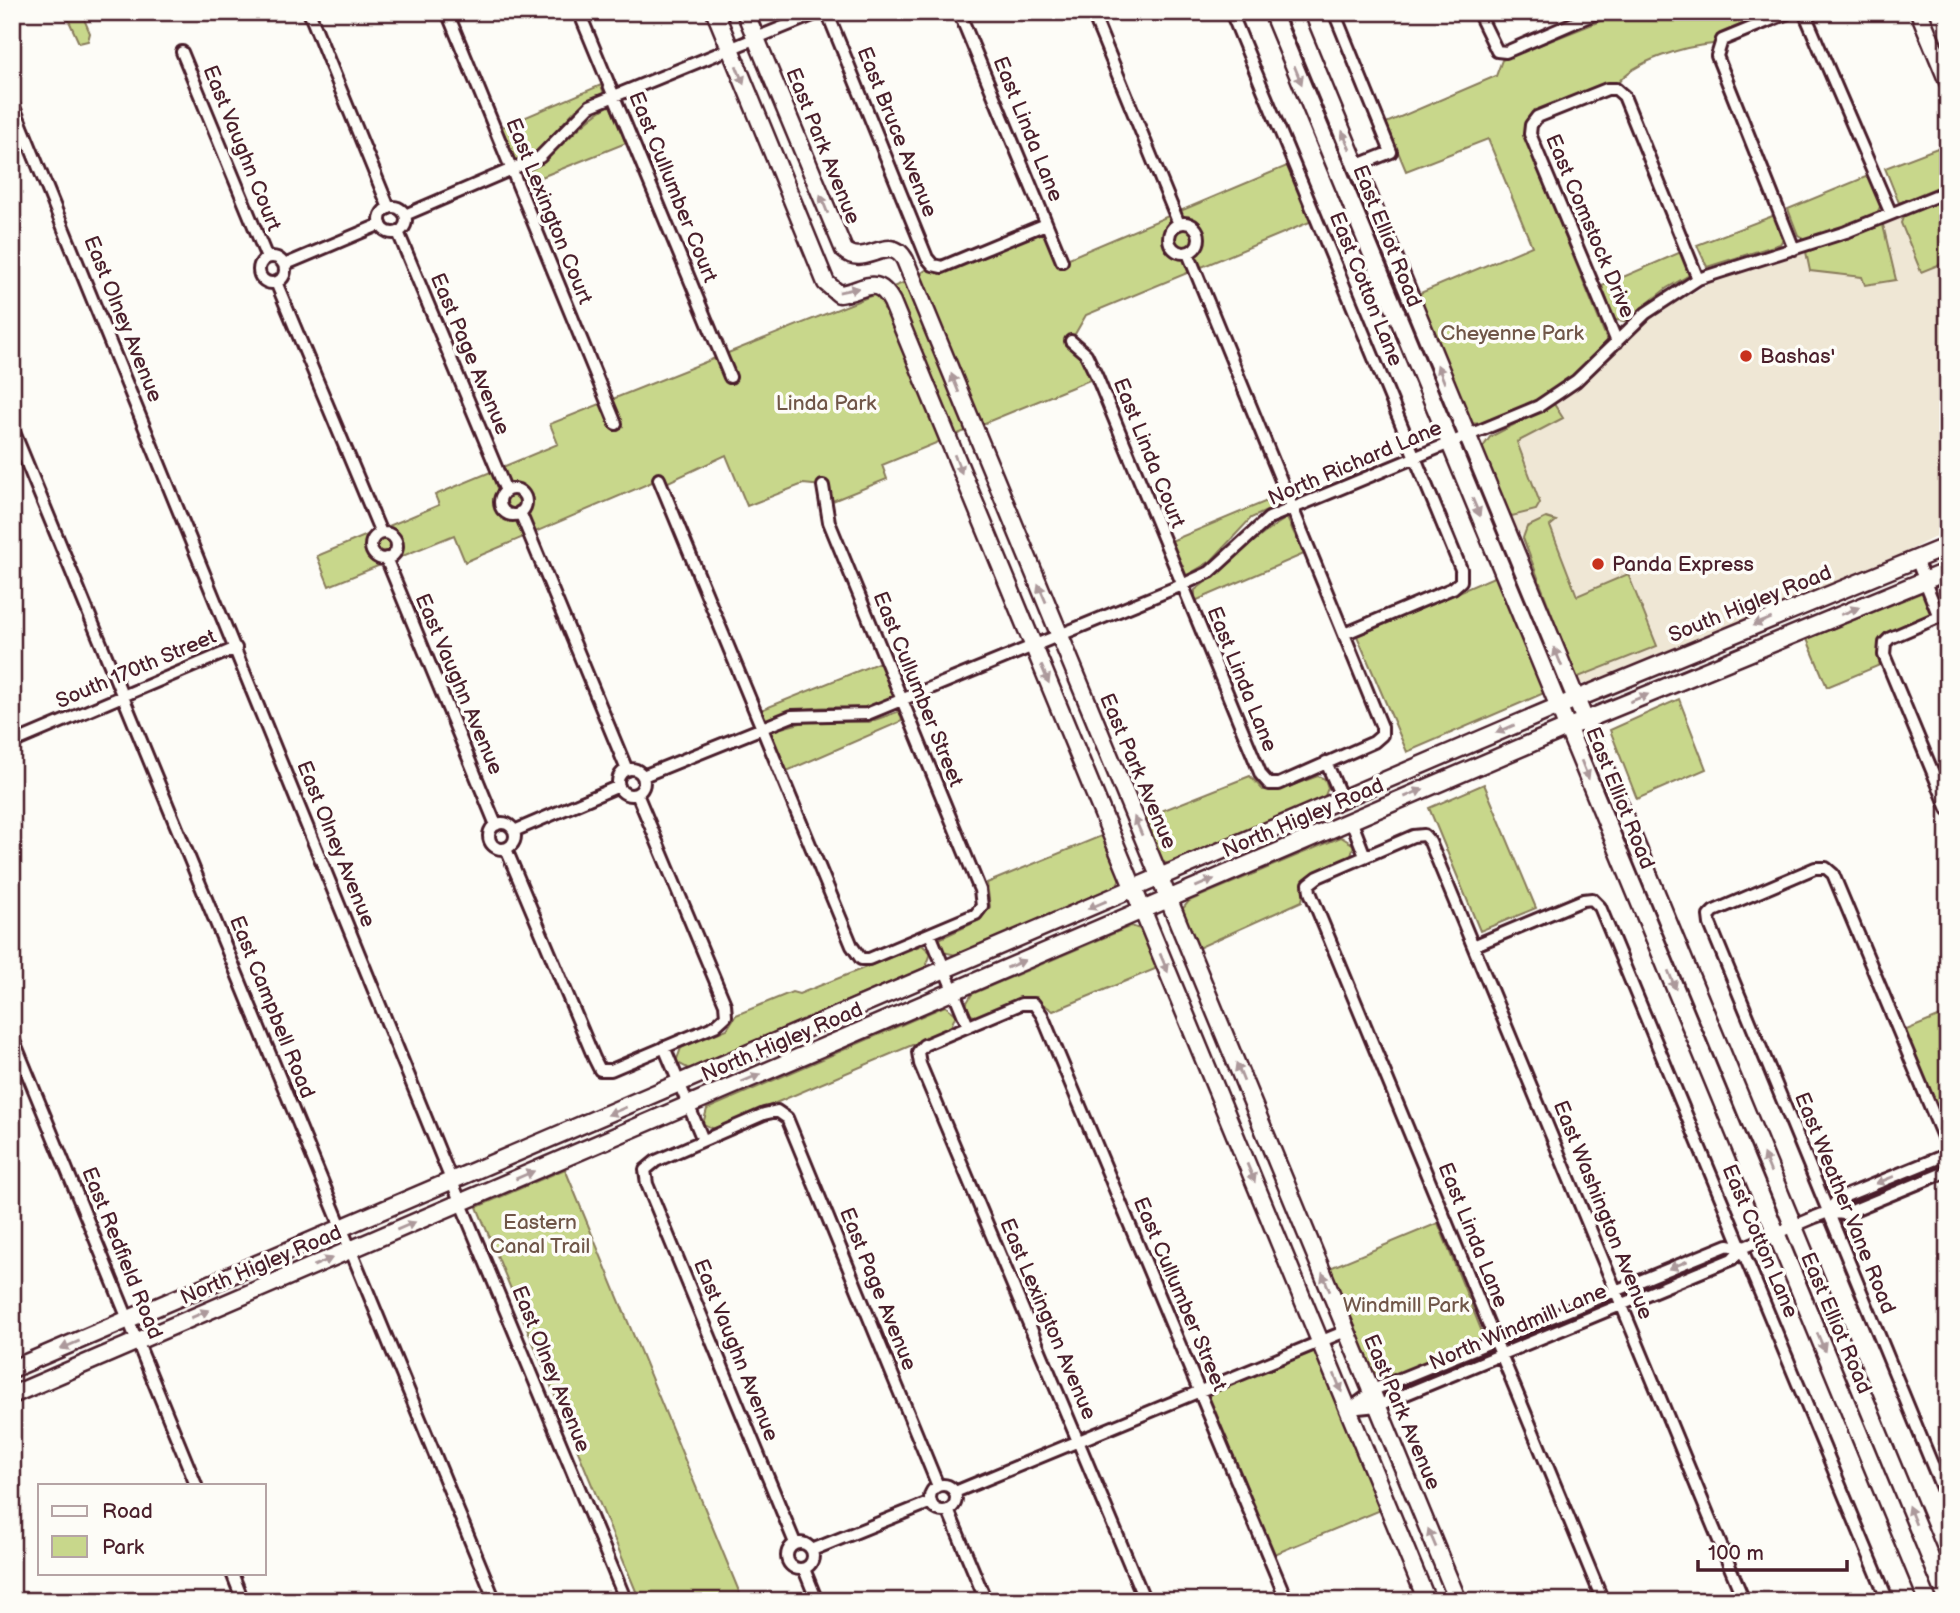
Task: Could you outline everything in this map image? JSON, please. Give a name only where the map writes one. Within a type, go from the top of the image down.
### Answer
[{"type":"main road","points":[[715,12],[826,283],[839,294],[874,285],[884,289],[892,302],[1427,1601]]},
{"type":"main road","name":"East Park Avenue","points":[[745,12],[844,250],[850,255],[858,256],[890,248],[897,250],[905,260],[1458,1601]]},
{"type":"main road","name":"East Elliot Road","points":[[1272,12],[1450,444],[1568,703],[1585,720],[1928,1601]]},
{"type":"main road","name":"East Elliot Road","points":[[1293,12],[1467,437],[1568,703],[1568,727],[1948,1601]]},
{"type":"main road","points":[[1919,12],[1948,82]]},
{"type":"main road","name":"South Higley Road","points":[[1568,703],[1948,546]]},
{"type":"main road","points":[[1568,727],[1948,571]]},
{"type":"main road","name":"North Higley Road","points":[[12,1370],[1568,703]]},
{"type":"main road","name":"North Higley Road","points":[[12,1395],[1568,727]]},
{"type":"street","points":[[309,12],[389,208]]},
{"type":"street","name":"East Lexington Court","points":[[447,12],[616,424]]},
{"type":"street","name":"East Cullumber Court","points":[[579,12],[730,377]]},
{"type":"street","points":[[405,215],[540,157],[590,106],[820,12]]},
{"type":"street","name":"East Bruce Avenue","points":[[827,12],[927,258],[933,265],[942,267],[1046,224]]},
{"type":"street","name":"East Linda Lane","points":[[960,12],[1062,261]]},
{"type":"street","points":[[1092,12],[1179,224]]},
{"type":"street","name":"East Cotton Lane","points":[[1231,12],[1461,569],[1461,581],[1452,588],[1344,634]]},
{"type":"street","points":[[1334,12],[1391,152],[1356,166]]},
{"type":"street","points":[[1478,12],[1497,51],[1506,52],[1599,12]]},
{"type":"street","points":[[1790,12],[1722,40],[1717,47],[1717,56],[1794,249]]},
{"type":"street","points":[[1804,12],[1891,214]]},
{"type":"street","name":"East Vaughn Court","points":[[182,52],[267,258]]},
{"type":"street","name":"East Comstock Drive","points":[[1617,341],[1530,135],[1531,125],[1537,117],[1607,89],[1616,89],[1624,96],[1699,279]]},
{"type":"street","name":"East Olney Avenue","points":[[13,101],[626,1601]]},
{"type":"street","name":"North Richard Lane","points":[[643,776],[793,716],[867,713],[902,701],[1182,585],[1210,572],[1234,554],[1252,530],[1292,508],[1539,405],[1576,381],[1646,313],[1699,279],[1794,249],[1948,191]]},
{"type":"street","points":[[389,208],[398,208],[405,215],[405,224],[398,232],[388,232],[381,224],[382,214],[389,208]]},
{"type":"street","points":[[284,265],[381,224]]},
{"type":"street","points":[[1179,224],[1189,224],[1198,234],[1197,244],[1188,253],[1177,252],[1170,245],[1169,233],[1179,224]]},
{"type":"street","name":"East Page Avenue","points":[[398,232],[506,491]]},
{"type":"street","points":[[1188,253],[1382,727],[1382,735],[1374,741],[1326,762],[1342,799]]},
{"type":"street","points":[[267,258],[277,258],[284,265],[284,274],[276,282],[267,282],[260,276],[260,266],[267,258]]},
{"type":"street","points":[[276,282],[381,533]]},
{"type":"street","name":"East Linda Court","points":[[1071,341],[1086,354],[1097,377],[1182,585]]},
{"type":"street","name":"East Campbell Road","points":[[12,427],[495,1601]]},
{"type":"street","points":[[659,479],[852,946],[861,959],[930,934],[968,1026]]},
{"type":"street","name":"East Cullumber Street","points":[[823,486],[829,522],[980,890],[982,906],[975,914],[930,934]]},
{"type":"street","points":[[514,489],[524,495],[525,505],[520,512],[509,514],[502,510],[500,499],[506,491],[514,489]]},
{"type":"street","points":[[520,512],[627,771]]},
{"type":"street","points":[[381,533],[391,536],[397,545],[393,554],[386,558],[377,557],[371,550],[372,540],[381,533]]},
{"type":"street","name":"East Vaughn Avenue","points":[[386,558],[496,825]]},
{"type":"street","points":[[1916,559],[1924,581],[1943,615],[1890,638],[1885,643],[1887,666],[1948,809]]},
{"type":"street","name":"East Linda Lane","points":[[1182,585],[1261,775],[1269,784],[1279,784],[1326,762]]},
{"type":"street","name":"South 170th Street","points":[[12,743],[236,648]]},
{"type":"street","points":[[627,771],[637,771],[643,776],[644,787],[637,794],[626,794],[619,786],[620,776],[627,771]]},
{"type":"street","points":[[514,831],[619,786]]},
{"type":"street","points":[[506,849],[600,1070],[611,1070],[715,1026],[726,1016],[725,1004],[637,794]]},
{"type":"street","points":[[1350,820],[1365,856]]},
{"type":"street","points":[[507,824],[514,831],[514,842],[506,849],[495,847],[490,841],[490,832],[496,825],[507,824]]},
{"type":"street","name":"East Washington Avenue","points":[[1365,856],[1424,835],[1430,842],[1744,1601]]},
{"type":"street","name":"East Linda Lane","points":[[1365,856],[1318,877],[1309,884],[1603,1601]]},
{"type":"street","name":"East Weather Vane Road","points":[[1948,1151],[1833,874],[1826,868],[1815,868],[1714,911],[1709,916],[1948,1503]]},
{"type":"street","name":"East Cotton Lane","points":[[1473,946],[1583,900],[1592,900],[1600,907],[1888,1601]]},
{"type":"street","name":"East Cullumber Street","points":[[968,1026],[1021,1004],[1034,1004],[1042,1015],[1287,1601]]},
{"type":"street","name":"East Lexington Avenue","points":[[968,1026],[924,1045],[918,1052],[1145,1601]]},
{"type":"street","name":"East Redfield Road","points":[[12,1036],[196,1484]]},
{"type":"street","points":[[664,1047],[703,1140]]},
{"type":"street","name":"East Page Avenue","points":[[703,1140],[777,1111],[787,1118],[938,1486]]},
{"type":"street","name":"East Vaughn Avenue","points":[[703,1140],[656,1161],[645,1170],[647,1184],[795,1543],[788,1551],[787,1559],[795,1568],[804,1569],[817,1601]]},
{"type":"street","points":[[1828,1212],[1838,1199],[1948,1151]]},
{"type":"street","points":[[1828,1212],[1844,1213],[1948,1171]]},
{"type":"street","name":"North Windmill Lane","points":[[1349,1409],[1502,1354],[1622,1305],[1732,1259],[1742,1248],[1828,1212]]},
{"type":"street","name":"North Windmill Lane","points":[[1374,1399],[1496,1340],[1728,1245],[1742,1248]]},
{"type":"street","points":[[955,1492],[1346,1331]]},
{"type":"street","points":[[946,1485],[955,1492],[955,1505],[948,1510],[936,1509],[931,1502],[932,1491],[938,1486],[946,1485]]},
{"type":"street","points":[[812,1550],[931,1502]]},
{"type":"street","points":[[948,1510],[986,1601]]},
{"type":"street","points":[[795,1543],[807,1544],[812,1550],[813,1561],[804,1569]]},
{"type":"street","points":[[232,1574],[243,1601]]},
{"type":"shaded area","points":[[1948,197],[1948,530],[1895,558],[1593,683],[1580,684],[1555,631],[1523,538],[1506,510],[1481,450],[1483,442],[1554,404],[1656,314],[1713,281],[1853,236]]},
{"type":"green space","points":[[65,12],[81,12],[90,33],[88,41],[79,43]]},
{"type":"green space","name":"Cheyenne Park","points":[[1623,12],[1777,12],[1720,36],[1713,44],[1661,56],[1636,68],[1618,83],[1595,88],[1535,112],[1529,118],[1525,128],[1526,140],[1608,342],[1583,368],[1525,408],[1486,423],[1471,423],[1418,294],[1532,246],[1488,139],[1406,171],[1386,123],[1496,76],[1502,60]]},
{"type":"green space","points":[[601,85],[604,94],[576,109],[536,153],[514,163],[500,128]]},
{"type":"green space","points":[[610,105],[626,143],[524,184],[526,173],[598,112]]},
{"type":"green space","points":[[1948,144],[1948,183],[1899,203],[1885,168]]},
{"type":"green space","name":"Linda Park","points":[[1294,163],[1317,219],[1086,315],[1071,341],[1097,377],[882,465],[887,479],[825,504],[823,486],[803,484],[747,506],[726,455],[662,485],[659,479],[465,562],[454,535],[329,586],[317,556],[439,505],[435,495],[558,444],[550,424],[913,279],[933,265],[1046,224],[1062,261]]},
{"type":"green space","points":[[1868,176],[1881,205],[1877,213],[1841,229],[1805,239],[1798,235],[1788,209]]},
{"type":"green space","points":[[1948,197],[1948,261],[1921,272],[1901,223],[1904,215]]},
{"type":"green space","points":[[1775,215],[1785,236],[1780,244],[1707,267],[1697,245]]},
{"type":"green space","points":[[1883,225],[1896,280],[1865,285],[1862,277],[1810,271],[1806,252]]},
{"type":"green space","points":[[1681,252],[1691,274],[1667,288],[1625,321],[1614,320],[1602,286]]},
{"type":"green space","points":[[1554,404],[1563,418],[1517,442],[1540,503],[1536,510],[1512,516],[1506,510],[1481,450],[1490,437]]},
{"type":"green space","points":[[1279,496],[1282,504],[1251,518],[1211,561],[1184,577],[1171,541]]},
{"type":"green space","points":[[1287,518],[1304,554],[1195,601],[1195,590],[1263,534]]},
{"type":"green space","points":[[1546,518],[1556,521],[1550,526],[1577,596],[1628,574],[1657,646],[1576,678],[1523,538],[1527,527]]},
{"type":"green space","points":[[1496,576],[1544,693],[1407,752],[1357,636]]},
{"type":"green space","points":[[1923,592],[1932,614],[1883,636],[1877,654],[1880,665],[1827,687],[1807,639]]},
{"type":"green space","points":[[880,662],[895,700],[863,707],[801,709],[765,720],[761,710]]},
{"type":"green space","points":[[1679,699],[1706,769],[1637,799],[1610,730]]},
{"type":"green space","points":[[900,711],[902,721],[787,771],[770,731],[808,721],[869,722]]},
{"type":"green space","points":[[1250,776],[1263,790],[1279,790],[1318,776],[1325,779],[1328,788],[1324,798],[1169,864],[1156,860],[1141,819]]},
{"type":"green space","points":[[1484,784],[1536,908],[1480,931],[1429,808]]},
{"type":"green space","points":[[1106,834],[1123,874],[1116,886],[956,955],[943,952],[939,939],[980,920],[990,907],[987,883]]},
{"type":"green space","points":[[1341,837],[1354,845],[1351,856],[1312,875],[1307,881],[1302,901],[1196,949],[1180,912],[1189,901]]},
{"type":"green space","points":[[1131,926],[1146,931],[1160,967],[1053,1011],[1033,1000],[1024,999],[1007,1003],[978,1017],[971,1015],[966,1004],[972,994]]},
{"type":"green space","points":[[922,945],[931,953],[926,967],[689,1069],[676,1062],[681,1048],[727,1029],[736,1015],[792,992],[799,994]]},
{"type":"green space","points":[[945,1006],[956,1014],[950,1029],[714,1129],[703,1124],[707,1109]]},
{"type":"green space","points":[[1948,1013],[1948,1149],[1899,1033]]},
{"type":"green space","name":"Eastern Canal Trail","points":[[565,1169],[743,1601],[640,1601],[477,1207]]},
{"type":"green space","name":"Windmill Park","points":[[1438,1223],[1484,1337],[1481,1342],[1377,1384],[1325,1270]]},
{"type":"green space","points":[[1321,1341],[1388,1507],[1270,1556],[1200,1391]]},
{"type":"place","name":"Bashas'","points":[[1746,356]]},
{"type":"place","name":"Panda Express","points":[[1598,564]]}]
